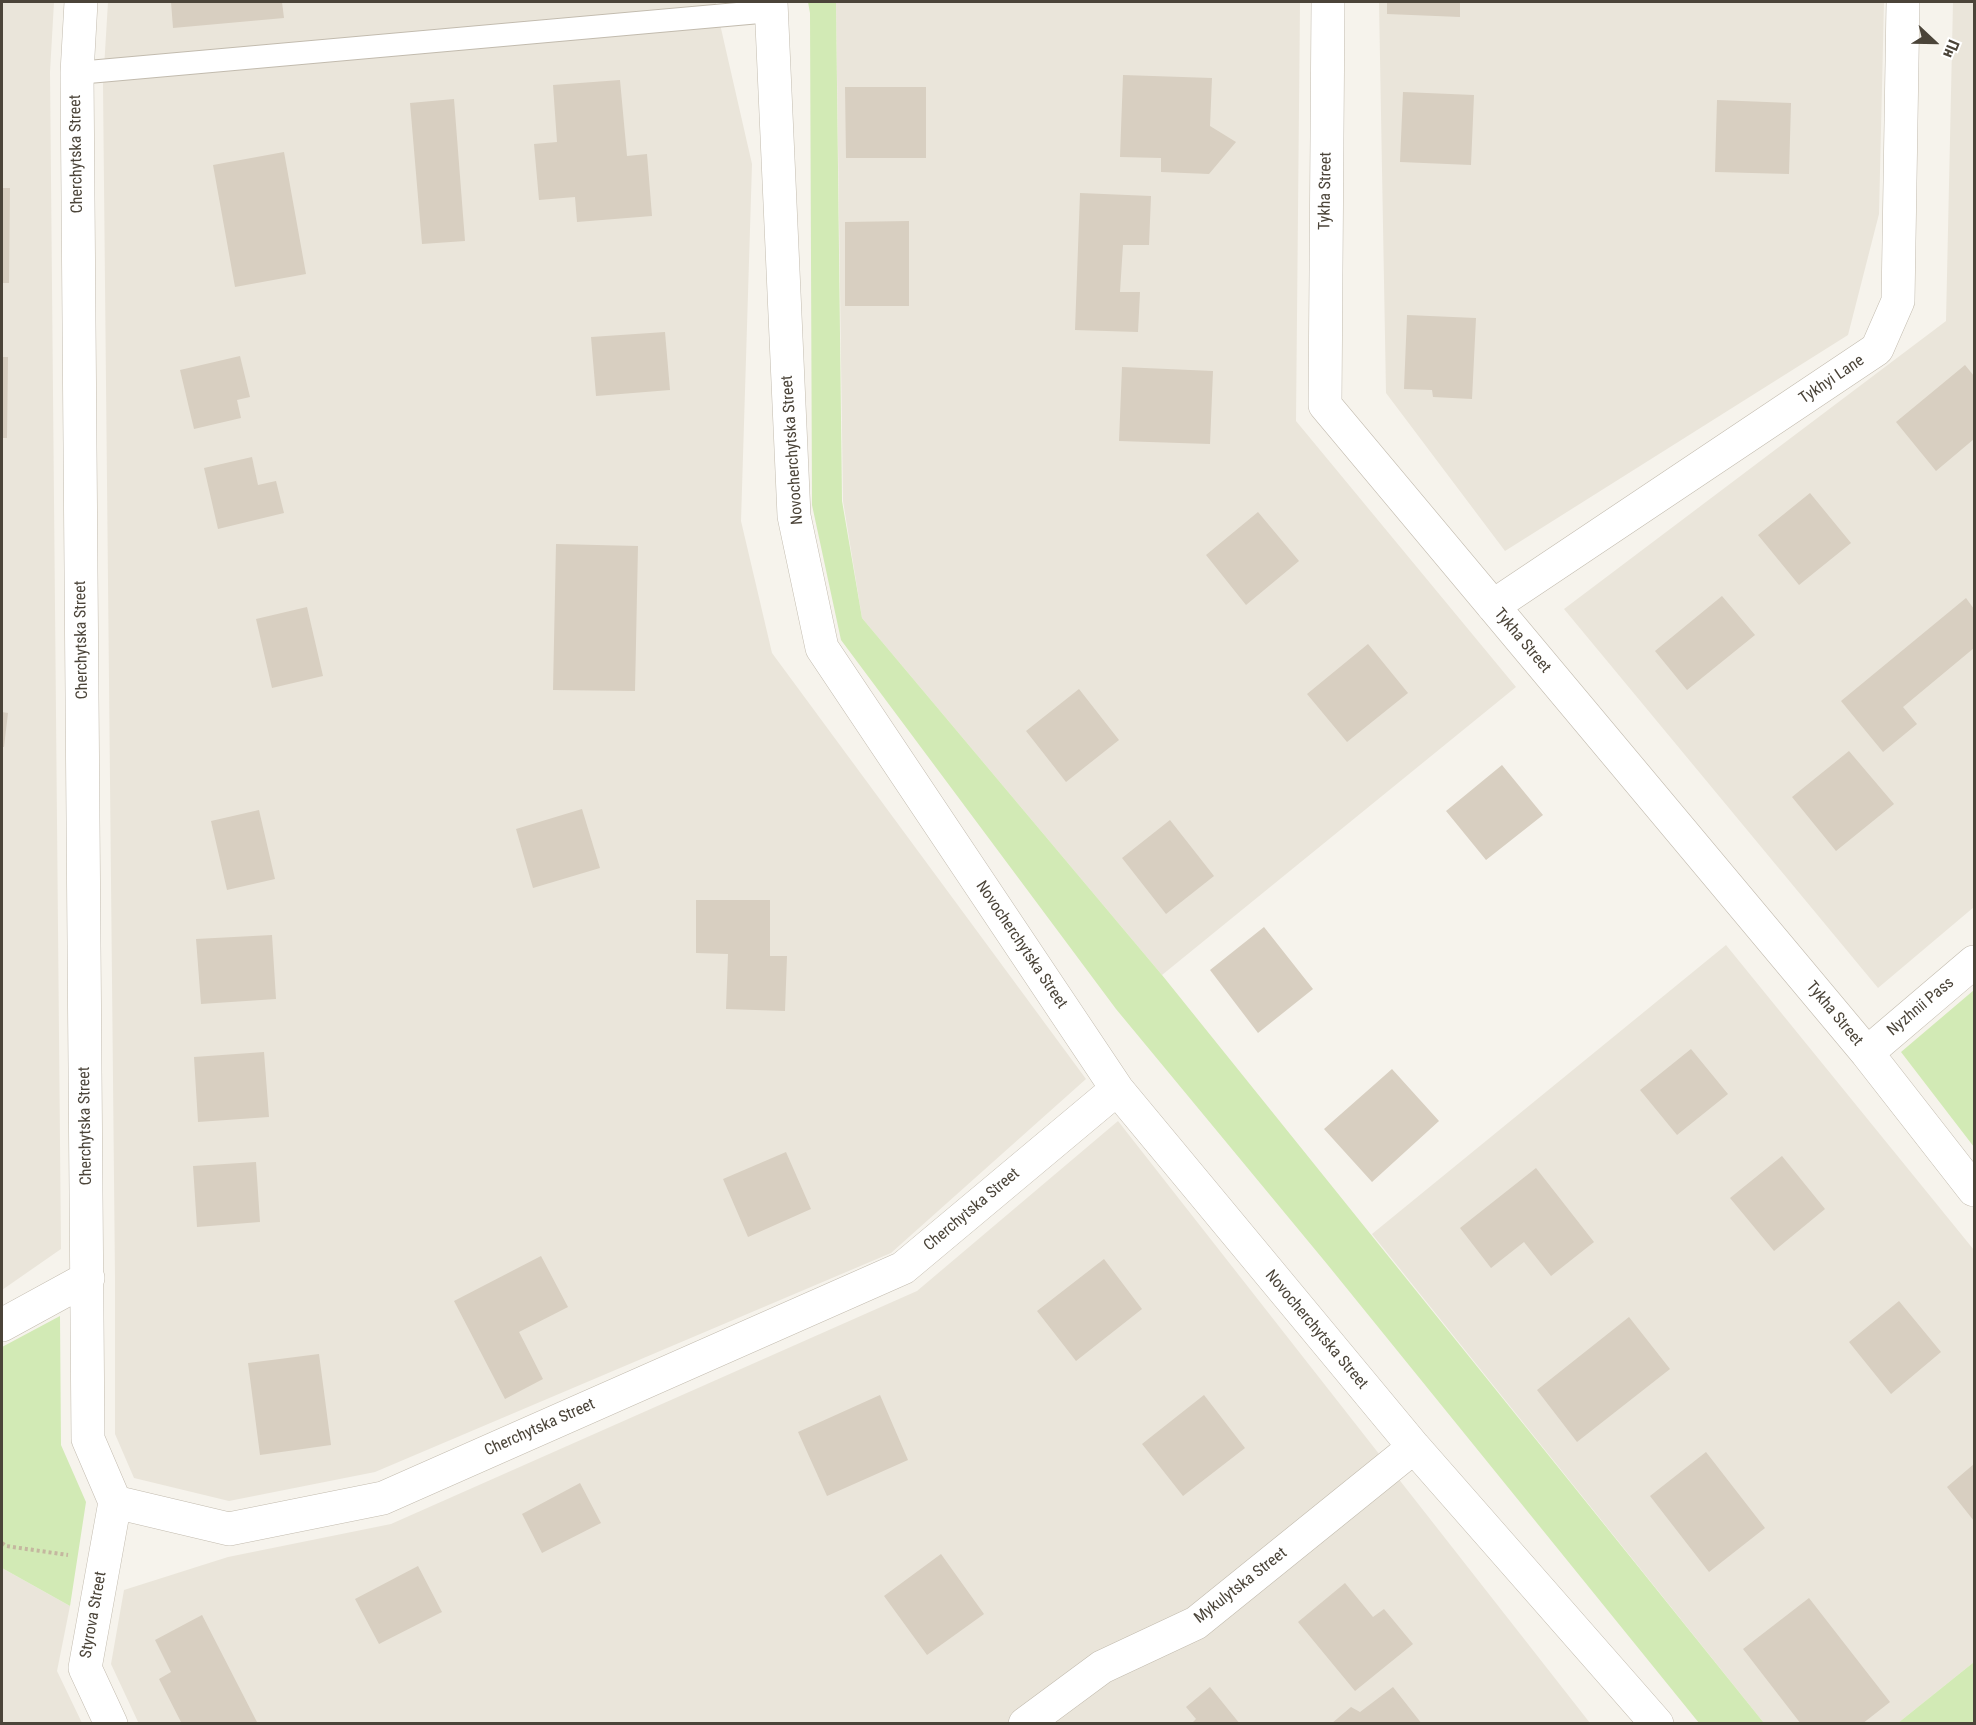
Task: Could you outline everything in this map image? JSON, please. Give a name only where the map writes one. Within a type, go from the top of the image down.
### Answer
[{"type":"street","name":"Cherchytska Street","points":[[81,2],[77,73],[88,1439],[115,1502],[229,1529],[383,1498],[903,1268],[1117,1089]]},
{"type":"street","name":"Tykha Street","points":[[1328,2],[1325,405],[1867,1053],[1974,1190]]},
{"type":"street","name":"Tykhyi Lane","points":[[1493,606],[1877,350],[1898,301],[1903,2]]},
{"type":"street","name":"Novocherchytska Street","points":[[771,6],[794,516],[822,648],[1117,1089],[1414,1447],[1657,1724]]},
{"type":"street","name":"Nyzhnii Pass","points":[[1867,1053],[1974,962]]},
{"type":"street","points":[[2,1325],[88,1278]]},
{"type":"street","name":"Mykulytska Street","points":[[1026,1724],[1102,1667],[1196,1623],[1414,1447]]},
{"type":"street","name":"Styrova Street","points":[[111,1724],[85,1668],[115,1502]]},
{"type":"lane","points":[[77,73],[771,6]]},
{"type":"path","points":[[2,1543],[6,1546],[104,1560]]},
{"type":"shaded area","points":[[2,2],[54,2],[50,72],[61,1249],[2,1290]]},
{"type":"shaded area","points":[[108,2],[716,2],[752,164],[741,521],[772,653],[1086,1079],[891,1253],[375,1472],[229,1501],[134,1478],[115,1434],[103,85]]},
{"type":"shaded area","points":[[836,2],[1300,2],[1296,421],[1516,687],[1162,975],[862,618],[843,501]]},
{"type":"shaded area","points":[[1379,2],[1884,2],[1879,214],[1848,335],[1505,551],[1386,393]]},
{"type":"shaded area","points":[[1953,2],[1974,2],[1974,907],[1878,988],[1564,609],[1946,321]]},
{"type":"shaded area","points":[[1726,945],[1974,1250],[1974,1662],[1898,1723],[1764,1723],[1372,1234]]},
{"type":"shaded area","points":[[1118,1121],[1590,1723],[139,1724],[111,1664],[124,1590],[228,1557],[391,1524],[917,1291]]},
{"type":"shaded area","points":[[2,1568],[70,1606],[57,1671],[82,1723],[2,1723]]},
{"type":"green space","points":[[808,2],[836,2],[842,501],[862,618],[1162,975],[1764,1723],[1699,1723],[1327,1264],[1116,1009],[841,640],[812,505],[810,13]]},
{"type":"green space","points":[[1974,990],[1974,1147],[1901,1052]]},
{"type":"green space","points":[[60,1316],[61,1445],[86,1502],[70,1606],[2,1568],[2,1347]]},
{"type":"green space","points":[[1974,1662],[1974,1723],[1898,1723]]},
{"type":"building","points":[[171,2],[282,2],[284,18],[173,28]]},
{"type":"building","points":[[1387,2],[1460,2],[1460,17],[1387,14]]},
{"type":"building","points":[[1123,75],[1212,78],[1210,126],[1236,142],[1209,174],[1161,172],[1161,158],[1120,157]]},
{"type":"building","points":[[620,80],[627,156],[647,154],[652,216],[577,222],[575,197],[539,200],[534,144],[557,142],[553,85]]},
{"type":"building","points":[[845,87],[926,87],[926,158],[846,158]]},
{"type":"building","points":[[1403,92],[1474,95],[1471,165],[1400,162]]},
{"type":"building","points":[[454,99],[465,241],[422,244],[410,103]]},
{"type":"building","points":[[1717,100],[1791,103],[1789,174],[1715,172]]},
{"type":"building","points":[[284,152],[306,274],[235,287],[213,165]]},
{"type":"building","points":[[2,188],[10,188],[9,283],[2,283]]},
{"type":"building","points":[[1080,193],[1151,196],[1149,245],[1123,245],[1120,292],[1140,292],[1138,332],[1075,330]]},
{"type":"building","points":[[909,221],[909,306],[845,306],[845,222]]},
{"type":"building","points":[[1407,315],[1476,318],[1472,399],[1433,397],[1432,390],[1404,389]]},
{"type":"building","points":[[665,332],[670,390],[596,396],[591,337]]},
{"type":"building","points":[[240,356],[250,397],[237,400],[241,418],[194,429],[180,370]]},
{"type":"building","points":[[2,357],[8,357],[7,438],[2,438]]},
{"type":"building","points":[[1965,365],[1974,376],[1974,439],[1936,471],[1896,422]]},
{"type":"building","points":[[1122,367],[1213,371],[1210,444],[1119,441]]},
{"type":"building","points":[[252,457],[258,485],[276,481],[284,513],[218,529],[204,468]]},
{"type":"building","points":[[1810,493],[1851,543],[1799,585],[1758,535]]},
{"type":"building","points":[[1258,512],[1299,561],[1246,605],[1206,555]]},
{"type":"building","points":[[556,544],[638,546],[635,691],[553,690]]},
{"type":"building","points":[[1722,596],[1755,635],[1687,690],[1655,651]]},
{"type":"building","points":[[1966,598],[1974,609],[1974,648],[1903,707],[1917,724],[1883,752],[1841,701]]},
{"type":"building","points":[[307,607],[323,676],[272,688],[256,619]]},
{"type":"building","points":[[1368,644],[1408,693],[1347,742],[1307,694]]},
{"type":"building","points":[[1079,689],[1119,740],[1066,782],[1026,731]]},
{"type":"building","points":[[2,712],[8,713],[4,747],[2,747]]},
{"type":"building","points":[[1849,751],[1894,804],[1836,851],[1792,797]]},
{"type":"building","points":[[1502,765],[1543,815],[1486,860],[1446,811]]},
{"type":"building","points":[[582,809],[600,868],[533,888],[516,829]]},
{"type":"building","points":[[259,810],[275,879],[227,890],[211,821]]},
{"type":"building","points":[[1170,820],[1214,876],[1166,914],[1122,858]]},
{"type":"building","points":[[696,900],[770,900],[770,956],[787,956],[785,1011],[726,1009],[728,954],[696,953]]},
{"type":"building","points":[[1264,927],[1313,989],[1258,1033],[1210,970]]},
{"type":"building","points":[[272,935],[276,999],[201,1004],[196,939]]},
{"type":"building","points":[[1691,1049],[1728,1094],[1677,1135],[1640,1090]]},
{"type":"building","points":[[264,1052],[269,1117],[198,1122],[194,1057]]},
{"type":"building","points":[[1392,1069],[1439,1121],[1372,1182],[1324,1129]]},
{"type":"building","points":[[786,1152],[811,1209],[748,1237],[723,1179]]},
{"type":"building","points":[[1782,1156],[1825,1209],[1774,1251],[1730,1198]]},
{"type":"building","points":[[256,1162],[260,1222],[197,1227],[193,1166]]},
{"type":"building","points":[[1536,1168],[1594,1242],[1551,1276],[1524,1242],[1491,1268],[1460,1228]]},
{"type":"building","points":[[541,1256],[568,1307],[519,1332],[543,1379],[505,1399],[454,1301]]},
{"type":"building","points":[[1104,1259],[1142,1309],[1076,1361],[1037,1311]]},
{"type":"building","points":[[1899,1301],[1941,1352],[1891,1394],[1849,1342]]},
{"type":"building","points":[[1629,1317],[1670,1369],[1577,1442],[1537,1390]]},
{"type":"building","points":[[319,1354],[331,1445],[260,1455],[248,1363]]},
{"type":"building","points":[[880,1395],[908,1460],[827,1496],[798,1432]]},
{"type":"building","points":[[1204,1395],[1245,1448],[1183,1496],[1142,1444]]},
{"type":"building","points":[[1706,1452],[1765,1528],[1709,1572],[1650,1496]]},
{"type":"building","points":[[1974,1464],[1974,1521],[1947,1487]]},
{"type":"building","points":[[580,1483],[601,1523],[542,1553],[522,1514]]},
{"type":"building","points":[[941,1554],[984,1614],[927,1655],[884,1596]]},
{"type":"building","points":[[418,1566],[442,1612],[379,1644],[355,1599]]},
{"type":"building","points":[[1345,1583],[1373,1617],[1384,1609],[1413,1644],[1355,1691],[1298,1622]]},
{"type":"building","points":[[1809,1598],[1890,1702],[1862,1724],[1801,1724],[1743,1649]]},
{"type":"building","points":[[202,1615],[258,1724],[182,1724],[159,1679],[171,1672],[155,1640]]},
{"type":"building","points":[[1210,1687],[1240,1724],[1191,1724],[1196,1719],[1186,1707]]},
{"type":"building","points":[[1393,1687],[1422,1724],[1331,1724],[1351,1707],[1360,1712]]}]
